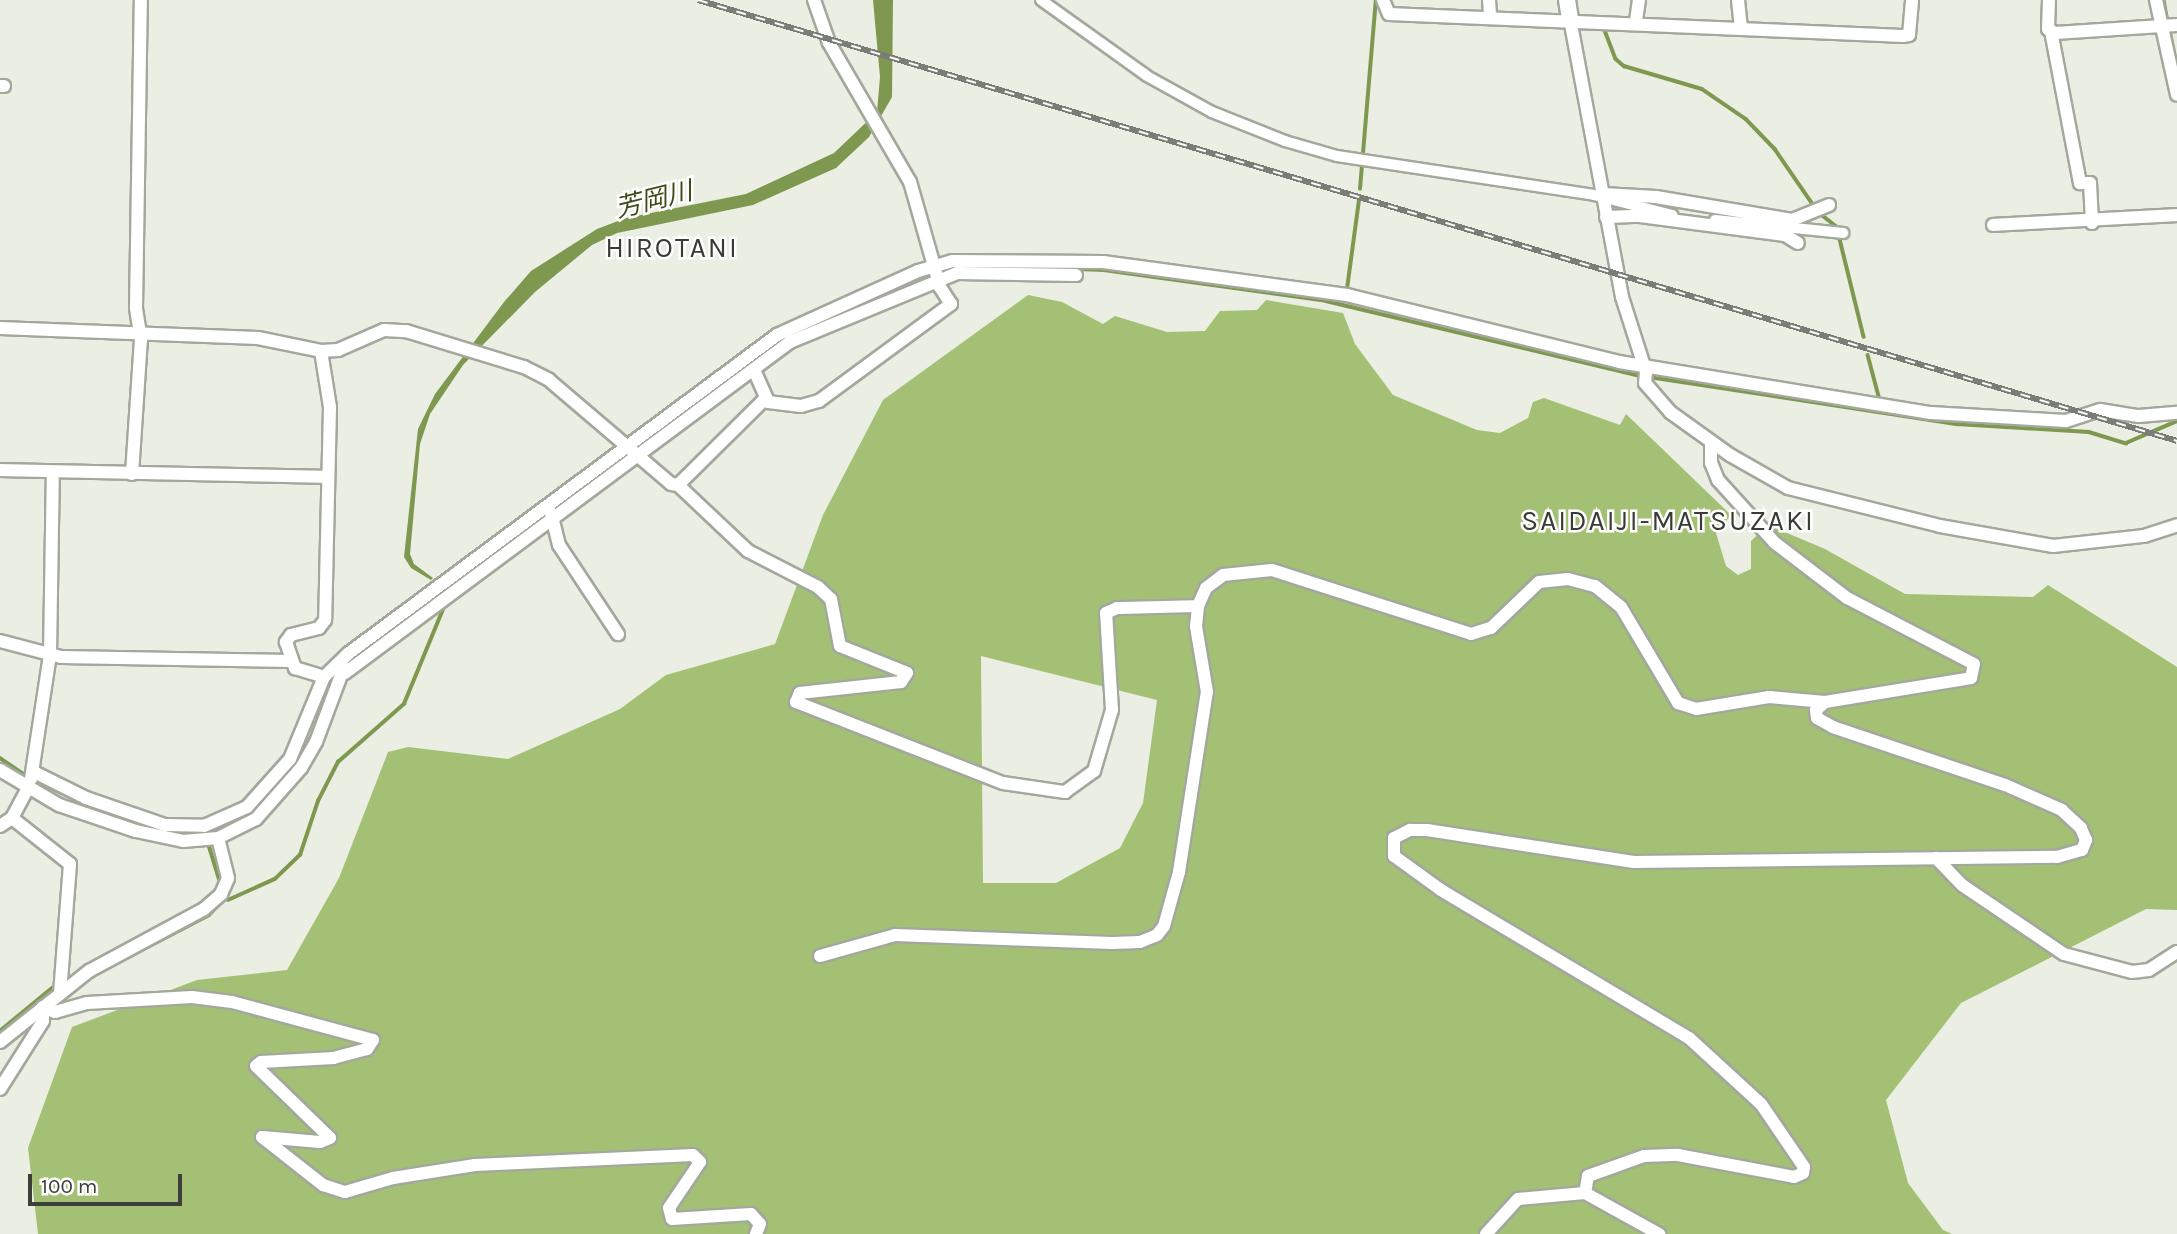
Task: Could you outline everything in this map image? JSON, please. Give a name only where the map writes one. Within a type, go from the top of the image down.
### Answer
[{"type":"street","points":[[132,474],[138,333],[141,0]]},
{"type":"street","points":[[754,370],[766,398],[776,405],[801,406],[827,397],[951,303],[936,273],[916,198],[879,126],[819,24],[814,0]]},
{"type":"street","points":[[1041,0],[1133,68],[1212,112],[1285,141],[1362,160],[1603,196],[1668,214],[1839,232]]},
{"type":"street","points":[[1383,0],[1389,14],[1636,21],[1909,35],[1912,0]]},
{"type":"street","points":[[1489,0],[1490,16]]},
{"type":"street","points":[[1567,0],[1622,297],[1645,373],[1661,404],[1711,442],[1788,488],[2040,545],[2144,536],[2177,525]]},
{"type":"street","points":[[1636,21],[1639,0]]},
{"type":"street","points":[[1738,0],[1741,27]]},
{"type":"street","points":[[2049,0],[2051,31],[2080,183],[2090,183],[2092,223]]},
{"type":"street","points":[[2156,0],[2170,26],[2177,95]]},
{"type":"street","points":[[2051,31],[2170,26]]},
{"type":"street","points":[[1603,196],[1656,197],[1792,220],[1821,210]]},
{"type":"street","points":[[1993,225],[2092,223],[2177,215]]},
{"type":"street","points":[[1606,217],[1640,216],[1785,235],[1798,243]]},
{"type":"street","points":[[0,769],[158,823],[204,826],[247,807],[290,759],[324,677],[344,666],[635,450],[786,329],[936,273],[1030,258],[1154,268],[1347,295],[1645,373],[1954,415],[2066,421],[2101,410],[2139,416],[2177,413]]},
{"type":"street","points":[[635,450],[754,370],[790,342],[936,273],[1076,275]]},
{"type":"street","points":[[0,328],[258,338],[321,351],[338,350],[368,335],[395,330],[472,351],[550,380],[635,450],[667,482],[678,485],[748,551],[818,587],[831,599],[840,646],[907,673],[901,682],[800,693],[796,702],[822,716],[1003,783],[1065,792],[1094,771],[1112,710],[1106,613],[1130,607],[1198,606]]},
{"type":"street","points":[[321,351],[329,395],[324,625],[288,638],[291,661],[301,673],[324,677]]},
{"type":"street","points":[[678,485],[766,398]]},
{"type":"street","points":[[820,956],[895,935],[1112,943],[1140,942],[1157,935],[1164,926],[1179,872],[1207,692],[1196,626],[1198,606],[1206,588],[1223,575],[1272,570],[1450,629],[1483,634],[1539,582],[1568,579],[1595,586],[1621,607],[1658,673],[1685,707],[1715,708],[1784,696],[1825,702],[1963,682],[1971,678],[1974,664],[1847,598],[1808,572],[1718,480],[1711,442]]},
{"type":"street","points":[[0,470],[327,477]]},
{"type":"street","points":[[0,826],[12,818],[30,781],[50,655],[53,473]]},
{"type":"street","points":[[550,513],[559,545],[618,634]]},
{"type":"street","points":[[0,641],[50,655],[291,661]]},
{"type":"street","points":[[30,781],[64,806],[152,836],[211,839],[256,819],[300,768],[344,666]]},
{"type":"street","points":[[1585,1193],[1588,1176],[1644,1156],[1678,1155],[1794,1177],[1803,1173],[1804,1167],[1762,1104],[1689,1038],[1441,890],[1394,856],[1394,838],[1410,830],[1426,830],[1634,862],[2057,857],[2081,850],[2085,840],[2073,817],[2044,801],[1833,727],[1817,718],[1816,710],[1825,702]]},
{"type":"street","points":[[12,818],[70,864],[60,993]]},
{"type":"street","points":[[0,1042],[89,971],[204,909],[221,894],[228,878],[211,839]]},
{"type":"street","points":[[1936,858],[1982,900],[2064,954],[2132,972],[2149,970],[2177,952]]},
{"type":"street","points":[[43,1007],[55,1012],[87,1003],[192,997],[258,1008],[373,1041],[367,1049],[334,1058],[261,1062],[256,1066],[330,1138],[320,1142],[262,1136],[309,1175],[338,1191],[475,1165],[693,1155],[700,1162],[669,1208],[672,1219],[751,1214],[760,1224],[756,1234]]},
{"type":"street","points":[[0,1089],[43,1021],[43,1007]]},
{"type":"street","points":[[1486,1234],[1518,1199],[1585,1193],[1658,1234]]},
{"type":"shaded area","points":[[873,0],[893,0],[892,97],[869,137],[836,168],[753,205],[617,233],[592,245],[535,292],[463,365],[430,414],[420,444],[410,554],[414,564],[433,578],[431,580],[411,568],[404,557],[418,429],[435,394],[504,302],[531,271],[597,229],[626,218],[746,194],[834,153],[877,112],[880,77]]},
{"type":"shaded area","points":[[1028,295],[1062,302],[1103,324],[1115,316],[1167,332],[1205,331],[1220,311],[1257,310],[1266,300],[1343,313],[1355,344],[1393,395],[1477,430],[1500,433],[1528,418],[1533,402],[1544,398],[1620,425],[1626,414],[1731,515],[1716,533],[1726,566],[1738,575],[1751,569],[1751,541],[1768,525],[1825,549],[1905,594],[2033,597],[2048,585],[2177,667],[2177,910],[2146,909],[1961,1003],[1886,1100],[1908,1183],[1943,1230],[1952,1234],[38,1234],[28,1148],[72,1027],[197,980],[287,970],[339,878],[388,752],[408,747],[508,759],[620,709],[666,675],[775,644],[823,515],[883,400]],"holes":[[[981,656],[1157,700],[1143,803],[1120,848],[1056,883],[983,883]]]},
{"type":"waterway","points":[[1360,189],[1376,0]]},
{"type":"waterway","points":[[2164,0],[2168,22]]},
{"type":"waterway","points":[[1604,28],[1616,59],[1624,66],[1702,89],[1746,119],[1775,149],[1814,206]]},
{"type":"waterway","points":[[2170,30],[2175,57]]},
{"type":"waterway","points":[[1347,289],[1359,200]]},
{"type":"waterway","points":[[1818,212],[1837,227],[1864,337]]},
{"type":"waterway","points":[[1054,268],[1104,270],[1326,301],[1641,376]]},
{"type":"waterway","points":[[829,318],[932,275]]},
{"type":"waterway","points":[[743,370],[787,336]]},
{"type":"waterway","points":[[1868,355],[1880,400]]},
{"type":"waterway","points":[[1649,377],[1957,424],[2089,432],[2126,443],[2177,421]]},
{"type":"waterway","points":[[411,616],[577,493]]},
{"type":"waterway","points":[[228,900],[275,879],[300,855],[318,801],[338,762],[404,704],[446,602]]},
{"type":"waterway","points":[[298,755],[330,678]]},
{"type":"waterway","points":[[0,758],[27,776]]},
{"type":"waterway","points":[[34,780],[81,802]]},
{"type":"waterway","points":[[256,806],[279,781]]},
{"type":"waterway","points":[[216,827],[234,819]]},
{"type":"waterway","points":[[171,831],[191,831]]},
{"type":"waterway","points":[[208,842],[220,881]]},
{"type":"waterway","points":[[90,977],[209,915],[226,897]]},
{"type":"waterway","points":[[0,1031],[52,988]]},
{"type":"railway","points":[[698,0],[2177,441]]},
{"type":"district","name":"HIROTANI","points":[[672,248]]},
{"type":"district","name":"SAIDAIJI-MATSUZAKI","points":[[1668,521]]},
{"type":"water label","name":"芳岡川","points":[[654,200]]}]
